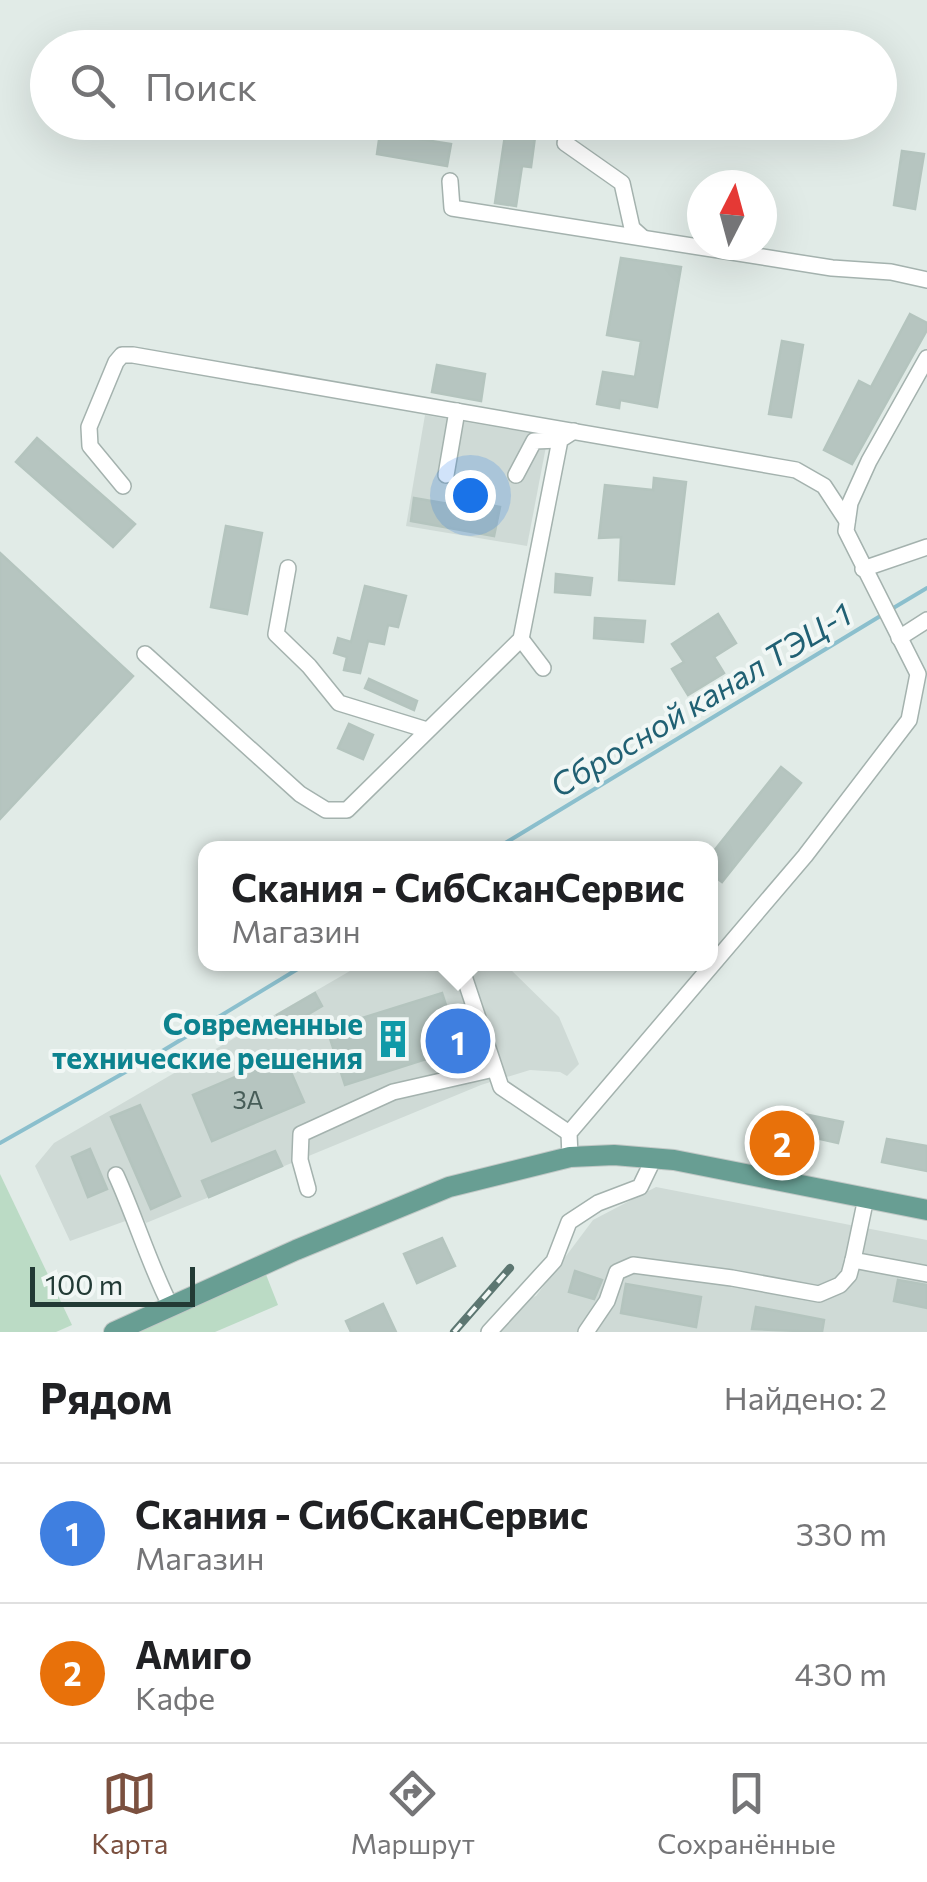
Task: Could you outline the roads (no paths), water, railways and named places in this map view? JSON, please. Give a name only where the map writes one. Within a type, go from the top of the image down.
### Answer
[{"type":"main road","points":[[114,1332],[450,1187],[570,1157],[654,1158],[927,1210]]},
{"type":"street","points":[[565,143],[622,183],[632,228],[642,236]]},
{"type":"street","points":[[450,180],[452,208],[927,280]]},
{"type":"street","points":[[123,486],[90,446],[89,427],[102,389],[122,356],[133,355],[457,411],[567,436],[796,470],[824,486],[847,521]]},
{"type":"street","points":[[718,958],[805,856],[909,720],[922,675],[876,595],[846,531],[850,504],[869,462],[927,358]]},
{"type":"street","points":[[446,474],[457,411]]},
{"type":"street","points":[[516,474],[534,441],[567,436]]},
{"type":"street","points":[[145,654],[300,794],[326,810],[347,810],[521,639],[567,436]]},
{"type":"street","points":[[863,569],[927,547]]},
{"type":"street","points":[[288,568],[276,634],[339,703],[427,730]]},
{"type":"street","points":[[896,632],[927,620]]},
{"type":"street","points":[[521,639],[543,668]]},
{"type":"street","points":[[462,971],[501,1088],[569,1133]]},
{"type":"street","points":[[570,1157],[569,1133],[707,971]]},
{"type":"street","points":[[308,1188],[300,1160],[301,1134],[392,1092],[494,1069]]},
{"type":"street","points":[[489,1332],[554,1261],[569,1222],[598,1203],[640,1187],[654,1158]]},
{"type":"street","points":[[116,1175],[145,1239],[152,1270],[171,1307]]},
{"type":"street","points":[[586,1332],[607,1301],[618,1272],[633,1265],[819,1294],[840,1286],[853,1260],[866,1198]]},
{"type":"street","points":[[853,1260],[927,1274]]},
{"type":"waterway","name":"Сбросной канал ТЭЦ-1","points":[[890,610],[927,588]]},
{"type":"waterway","name":"Сбросной канал ТЭЦ-1","points":[[509,841],[882,615]]},
{"type":"waterway","name":"Сбросной канал ТЭЦ-1","points":[[0,1143],[294,971]]},
{"type":"railway","points":[[454,1332],[510,1268]]},
{"type":"place","name":"Современные технические решения","points":[[393,1039]]},
{"type":"place","name":"Скания - СибСканСервис","points":[[458,1041]]},
{"type":"place","name":"Амиго","points":[[782,1143]]}]
